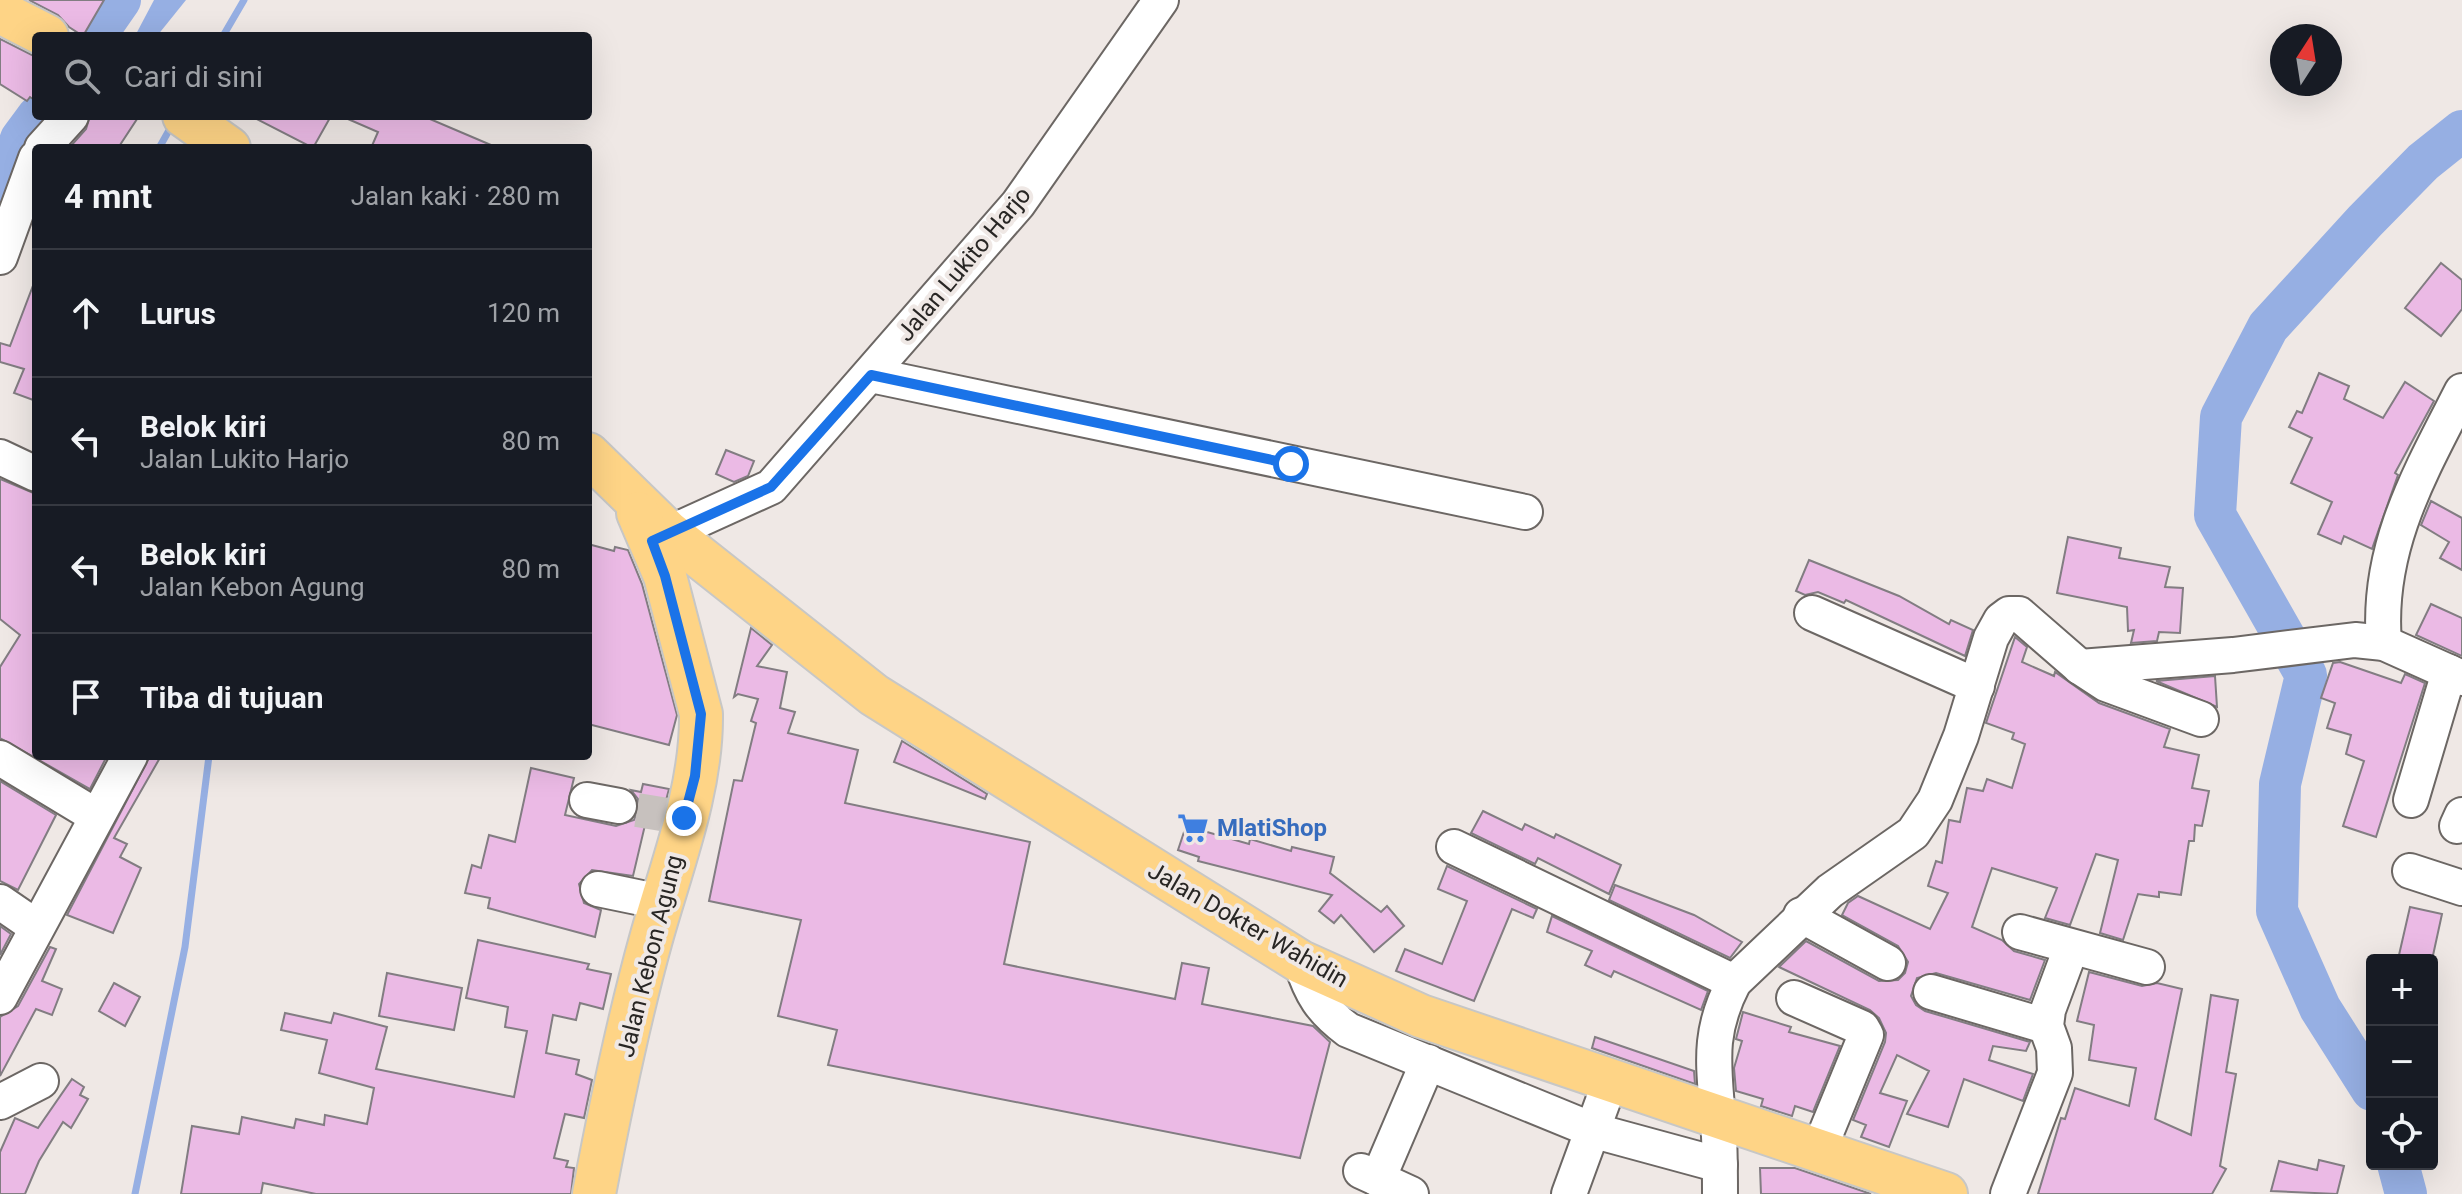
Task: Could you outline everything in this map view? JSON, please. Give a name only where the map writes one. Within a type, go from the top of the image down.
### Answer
[{"type":"main road","points":[[0,12],[39,32]]},
{"type":"main road","name":"Jalan Kebon Agung","points":[[592,458],[626,491],[660,537],[665,576],[701,714],[695,776],[679,817],[594,1194]]},
{"type":"main road","name":"Jalan Dokter Wahidin","points":[[660,537],[899,711],[1301,962],[1421,1016],[1946,1194]]},
{"type":"street","name":"Jalan Lukito Harjo","points":[[660,537],[743,503],[771,487],[1018,204],[1161,0]]},
{"type":"street","points":[[46,144],[67,120]]},
{"type":"street","points":[[0,257],[32,169]]},
{"type":"street","points":[[871,375],[1525,512]]},
{"type":"street","points":[[2384,643],[2381,608],[2386,566],[2403,515],[2462,391]]},
{"type":"street","points":[[0,457],[32,472]]},
{"type":"street","points":[[1812,613],[1977,686]]},
{"type":"street","points":[[1301,962],[1311,995],[1324,1012],[1348,1030],[1720,1179],[1718,1119],[1712,1074],[1717,1024],[1734,982],[1801,915],[1913,833],[1935,800],[1977,686],[1991,638],[2001,620],[2009,614],[2019,614],[2080,667],[2133,696],[2201,719]]},
{"type":"street","points":[[2080,667],[2233,655],[2355,640],[2384,643],[2455,675],[2411,800]]},
{"type":"street","points":[[0,758],[96,816]]},
{"type":"street","points":[[0,997],[35,926],[128,760]]},
{"type":"street","points":[[1454,847],[1734,982]]},
{"type":"street","points":[[2410,871],[2462,888]]},
{"type":"street","points":[[598,889],[661,902]]},
{"type":"street","points":[[0,902],[35,926]]},
{"type":"street","points":[[1801,915],[1888,963]]},
{"type":"street","points":[[2020,932],[2147,967]]},
{"type":"street","points":[[2008,1194],[2055,1073],[2054,1048],[2046,1026],[2048,1010],[2071,948]]},
{"type":"street","points":[[1931,992],[2046,1026]]},
{"type":"street","points":[[1794,998],[1862,1028],[1866,1035],[1818,1152]]},
{"type":"street","points":[[1411,1194],[1370,1175],[1428,1062]]},
{"type":"street","points":[[0,1102],[41,1081]]},
{"type":"street","points":[[1569,1194],[1595,1131],[1610,1082]]},
{"type":"water","points":[[154,0],[186,0],[160,32],[137,32]]},
{"type":"building","points":[[29,0],[104,0],[85,32],[77,32],[58,15]]},
{"type":"building","points":[[0,39],[32,55],[32,98],[27,101],[0,84]]},
{"type":"building","points":[[89,120],[136,120],[121,144],[73,144],[86,129]]},
{"type":"building","points":[[259,120],[329,120],[315,144],[305,144]]},
{"type":"building","points":[[350,120],[432,120],[489,144],[373,144],[378,132]]},
{"type":"building","points":[[2441,263],[2462,280],[2462,309],[2441,336],[2405,308]]},
{"type":"building","points":[[32,288],[32,400],[14,393],[24,369],[0,362],[0,343],[10,346]]},
{"type":"building","points":[[2319,373],[2349,386],[2344,399],[2383,418],[2405,382],[2434,401],[2395,473],[2398,475],[2372,549],[2344,536],[2341,544],[2318,534],[2332,502],[2291,483],[2312,438],[2289,427],[2297,411],[2302,413]]},
{"type":"building","points":[[726,450],[754,461],[748,476],[734,482],[716,474]]},
{"type":"building","points":[[0,479],[32,492],[32,756],[0,738],[0,667],[20,635],[0,619]]},
{"type":"building","points":[[2431,501],[2462,518],[2462,570],[2440,558],[2449,542],[2421,525]]},
{"type":"building","points":[[2068,537],[2121,548],[2119,558],[2170,567],[2165,587],[2183,588],[2180,633],[2159,632],[2157,641],[2131,643],[2134,630],[2128,631],[2127,607],[2057,593]]},
{"type":"building","points":[[592,545],[614,551],[615,547],[628,550],[642,584],[677,715],[669,745],[592,725]]},
{"type":"building","points":[[1809,560],[1899,596],[1949,624],[1951,620],[1973,630],[1965,656],[1846,600],[1844,603],[1818,592],[1805,595],[1796,591]]},
{"type":"building","points":[[2431,604],[2462,618],[2462,656],[2416,635]]},
{"type":"building","points":[[751,628],[772,645],[757,666],[787,672],[780,708],[795,712],[788,733],[858,750],[845,803],[1030,842],[1004,964],[1175,999],[1182,963],[1209,968],[1202,1004],[1313,1026],[1330,1042],[1300,1158],[828,1065],[837,1030],[778,1016],[801,920],[709,901],[734,780],[742,781],[756,723],[751,721],[758,699],[738,694],[734,697]]},
{"type":"building","points":[[2015,637],[2027,647],[2022,662],[2054,676],[2055,672],[2099,703],[2170,729],[2164,747],[2199,755],[2192,788],[2209,791],[2202,826],[2195,825],[2194,841],[2189,841],[2181,895],[2159,892],[2159,897],[2138,894],[2123,940],[2100,933],[2118,860],[2096,854],[2070,925],[2045,918],[2057,888],[1992,868],[1972,927],[2002,940],[2014,951],[2045,960],[2030,1000],[1936,973],[1917,978],[1911,996],[1916,1005],[1925,1011],[2030,1042],[2026,1051],[1993,1046],[1989,1060],[2033,1074],[2023,1101],[1964,1079],[1948,1127],[1907,1114],[1929,1071],[1897,1055],[1880,1093],[1907,1101],[1889,1147],[1861,1137],[1866,1125],[1853,1120],[1885,1042],[1886,1033],[1879,1018],[1870,1010],[1779,967],[1806,941],[1879,981],[1898,980],[1905,973],[1908,962],[1898,946],[1842,915],[1848,903],[1858,896],[1930,929],[1948,893],[1928,886],[1936,861],[1942,863],[1949,820],[1960,822],[1967,788],[1983,791],[1987,779],[2012,788],[2025,744],[2012,739],[2014,733],[1986,723]]},
{"type":"building","points":[[2340,662],[2401,683],[2405,674],[2425,683],[2376,837],[2343,826],[2364,761],[2346,754],[2351,735],[2327,728],[2335,703],[2321,698],[2333,663]]},
{"type":"building","points":[[2215,676],[2217,707],[2156,681]]},
{"type":"building","points":[[902,741],[987,794],[985,799],[894,762]]},
{"type":"building","points":[[39,760],[105,760],[90,789]]},
{"type":"building","points":[[148,760],[159,760],[114,838],[127,844],[120,857],[141,868],[113,933],[67,915]]},
{"type":"building","points":[[531,768],[574,778],[565,815],[616,826],[634,820],[638,799],[631,790],[641,792],[643,784],[669,789],[659,827],[645,825],[633,876],[592,870],[579,884],[584,903],[601,910],[595,937],[488,908],[490,898],[465,893],[472,865],[481,868],[489,835],[515,842]]},
{"type":"building","points":[[0,781],[56,815],[18,890],[0,881]]},
{"type":"building","points":[[1483,811],[1522,830],[1525,824],[1554,838],[1556,834],[1621,865],[1609,894],[1538,858],[1535,864],[1471,833]]},
{"type":"building","points":[[1186,826],[1249,844],[1250,839],[1291,851],[1292,847],[1334,857],[1330,873],[1381,912],[1387,906],[1404,926],[1374,952],[1341,915],[1334,923],[1319,911],[1332,895],[1198,861],[1199,857],[1178,850]]},
{"type":"building","points":[[1447,866],[1537,909],[1533,918],[1512,909],[1474,1001],[1396,971],[1405,949],[1442,964],[1467,901],[1438,889]]},
{"type":"building","points":[[1615,885],[1694,915],[1742,942],[1730,958],[1609,900]]},
{"type":"building","points":[[2410,907],[2442,914],[2433,954],[2399,954]]},
{"type":"building","points":[[1552,916],[1708,991],[1701,1010],[1614,971],[1611,977],[1585,965],[1592,951],[1547,932]]},
{"type":"building","points":[[0,926],[11,934],[0,955]]},
{"type":"building","points":[[478,940],[589,964],[587,969],[611,974],[603,1009],[580,1003],[576,1020],[553,1015],[546,1053],[579,1060],[576,1074],[592,1080],[584,1118],[565,1114],[554,1158],[568,1161],[566,1167],[574,1168],[571,1194],[316,1194],[263,1183],[261,1194],[181,1194],[192,1126],[239,1134],[242,1117],[294,1128],[296,1119],[324,1125],[325,1115],[367,1124],[374,1088],[319,1073],[327,1040],[281,1030],[285,1013],[331,1023],[334,1013],[387,1027],[376,1069],[514,1097],[527,1031],[505,1027],[508,1007],[466,998]]},
{"type":"building","points":[[50,947],[56,949],[42,981],[62,989],[52,1015],[36,1009],[0,1076],[0,1017],[18,1006]]},
{"type":"building","points":[[2089,972],[2142,986],[2157,983],[2182,989],[2155,1119],[2191,1135],[2211,995],[2238,1000],[2226,1072],[2236,1074],[2220,1166],[2226,1169],[2212,1194],[2038,1194],[2061,1118],[2065,1119],[2075,1088],[2129,1106],[2136,1068],[2089,1060],[2094,1025],[2077,1021]]},
{"type":"building","points":[[387,973],[462,988],[454,1030],[379,1016]]},
{"type":"building","points":[[114,983],[140,997],[125,1026],[99,1011]]},
{"type":"building","points":[[1743,1012],[1791,1027],[1789,1032],[1840,1046],[1813,1112],[1795,1106],[1792,1116],[1761,1106],[1763,1099],[1736,1091],[1734,1068],[1742,1041],[1736,1039]]},
{"type":"building","points":[[1595,1037],[1694,1071],[1695,1084],[1592,1048]]},
{"type":"building","points":[[72,1079],[84,1087],[80,1095],[88,1099],[71,1128],[63,1122],[39,1161],[25,1194],[0,1194],[0,1152],[15,1118],[38,1128]]},
{"type":"building","points":[[2319,1160],[2344,1166],[2337,1194],[2271,1191],[2279,1161],[2317,1170]]},
{"type":"building","points":[[1760,1168],[1795,1168],[1871,1194],[1761,1194]]},
{"type":"waterway","points":[[98,32],[120,0]]},
{"type":"waterway","points":[[225,32],[244,0]]},
{"type":"waterway","points":[[0,194],[21,139],[35,120]]},
{"type":"waterway","points":[[161,144],[172,125]]},
{"type":"waterway","points":[[2366,1081],[2320,1008],[2277,911],[2280,784],[2306,675],[2215,515],[2221,417],[2268,327],[2423,162],[2462,131]]},
{"type":"waterway","points":[[135,1194],[185,947],[208,760]]},
{"type":"waterway","points":[[2400,1170],[2406,1194]]},
{"type":"tunnel","points":[[637,810],[674,816]]},
{"type":"place","name":"MlatiShop","points":[[1193,828]]},
{"type":"route","points":[[684,818],[695,776],[701,714],[665,576],[652,541],[743,503],[771,487],[871,375],[1291,464]]}]
